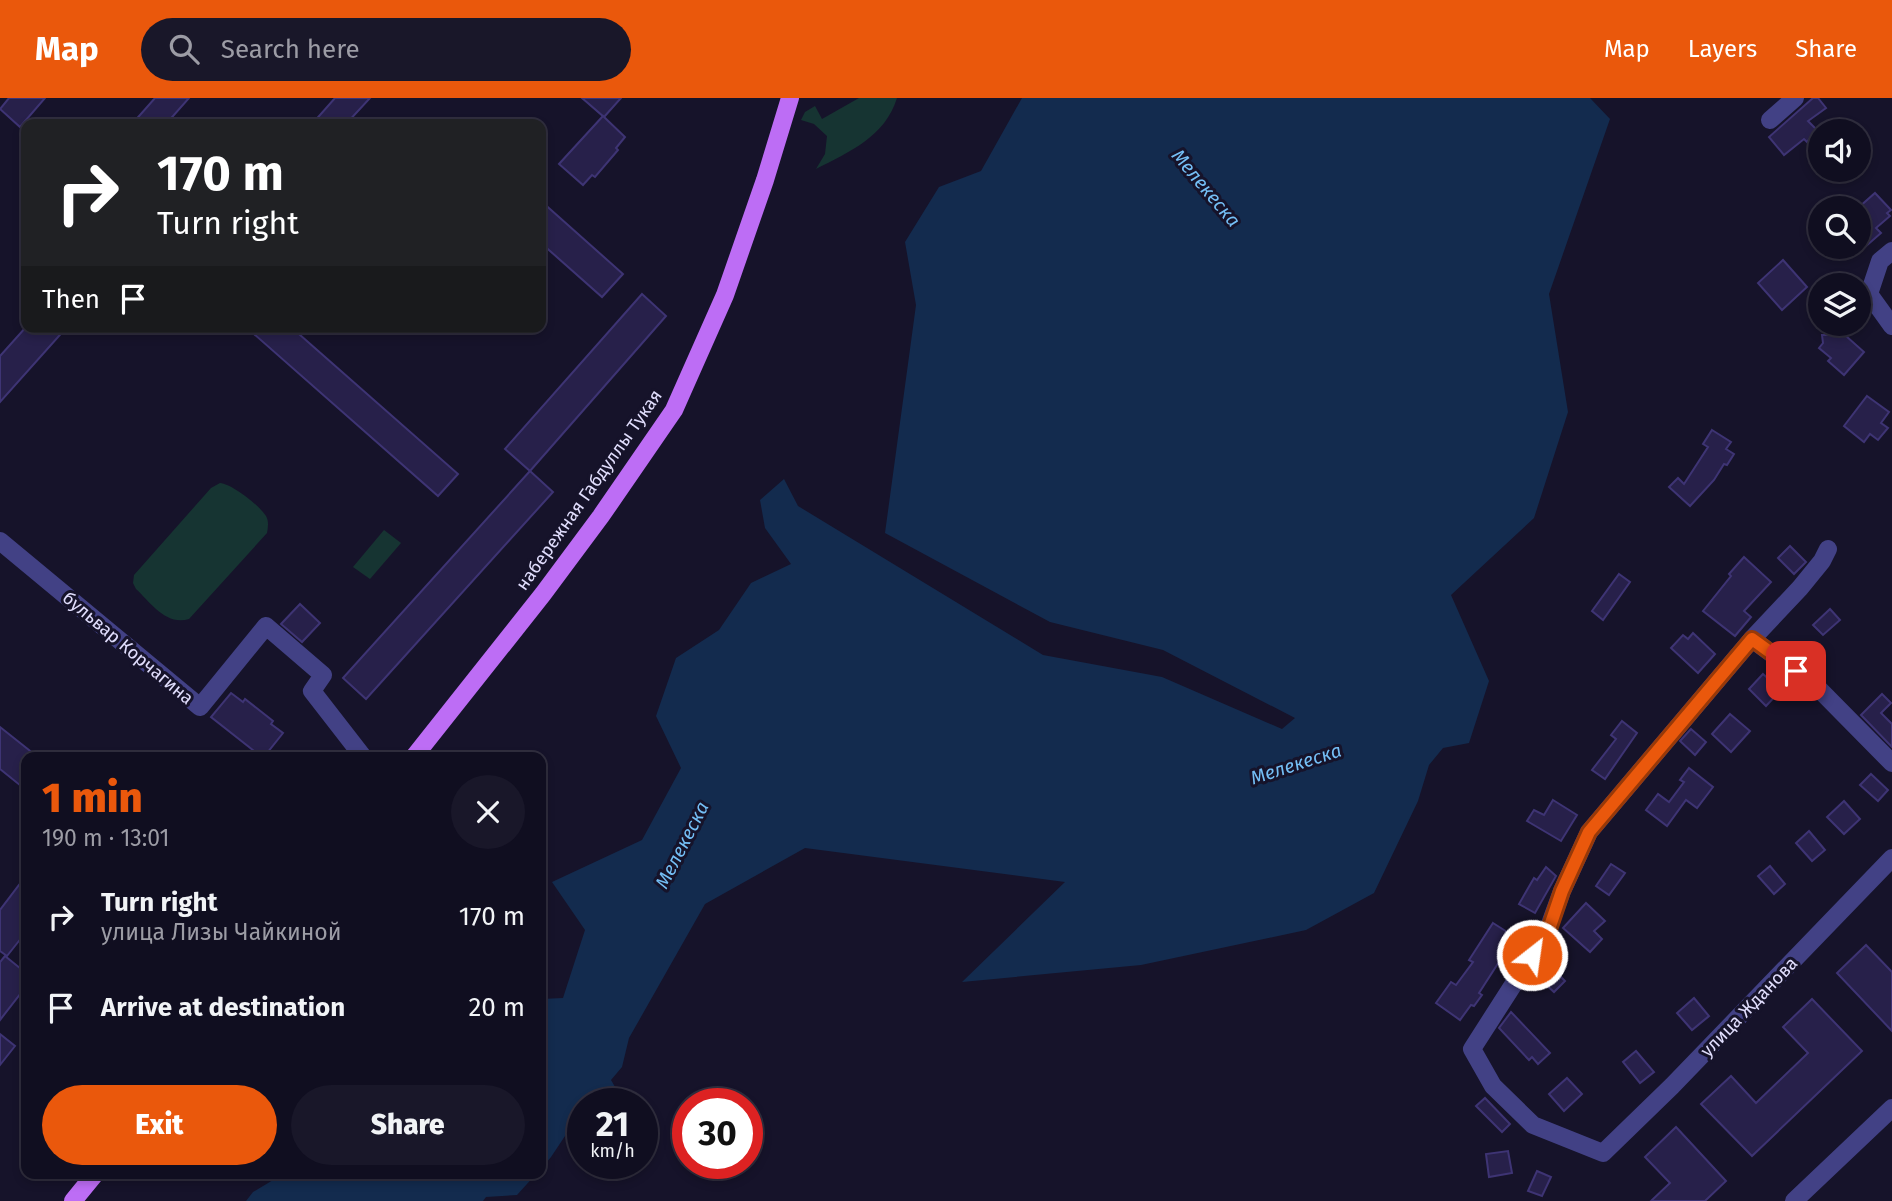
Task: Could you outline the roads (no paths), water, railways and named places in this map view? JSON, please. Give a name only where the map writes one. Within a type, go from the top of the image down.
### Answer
[{"type":"main road","name":"набережная Габдуллы Тукая","points":[[417,752],[543,594],[674,410],[725,295],[790,98]]},
{"type":"main road","points":[[73,1201],[91,1179]]},
{"type":"street","points":[[1770,120],[1795,98]]},
{"type":"street","points":[[1892,251],[1880,261],[1869,294],[1892,326]]},
{"type":"street","name":"бульвар Корчагина","points":[[0,541],[200,707],[266,625],[323,674],[312,691],[359,752]]},
{"type":"street","points":[[1828,549],[1800,588],[1752,639],[1818,688],[1892,763]]},
{"type":"street","name":"улица Жданова","points":[[1752,639],[1589,832],[1562,891],[1548,932],[1472,1049],[1493,1086],[1532,1125],[1603,1153],[1672,1086],[1892,858]]},
{"type":"street","points":[[1794,1201],[1892,1108]]},
{"type":"water","name":"Мелекеска","points":[[1022,98],[1590,98],[1610,119],[1549,294],[1568,412],[1534,518],[1451,595],[1489,681],[1469,743],[1443,748],[1429,765],[1418,801],[1374,893],[1306,930],[1141,965],[962,982],[1065,882],[805,848],[705,904],[629,1038],[622,1067],[611,1080],[616,1088],[567,1088],[567,1133],[546,1163],[546,999],[563,998],[585,930],[552,882],[642,840],[681,768],[656,716],[676,658],[719,630],[751,583],[791,564],[765,528],[760,500],[784,479],[798,506],[1043,655],[1162,677],[1282,729],[1295,718],[1163,650],[1050,622],[885,533],[916,305],[905,242],[939,187],[981,171]]},
{"type":"water","points":[[275,1179],[531,1179],[517,1195],[486,1197],[483,1201],[246,1201],[253,1192]]}]
